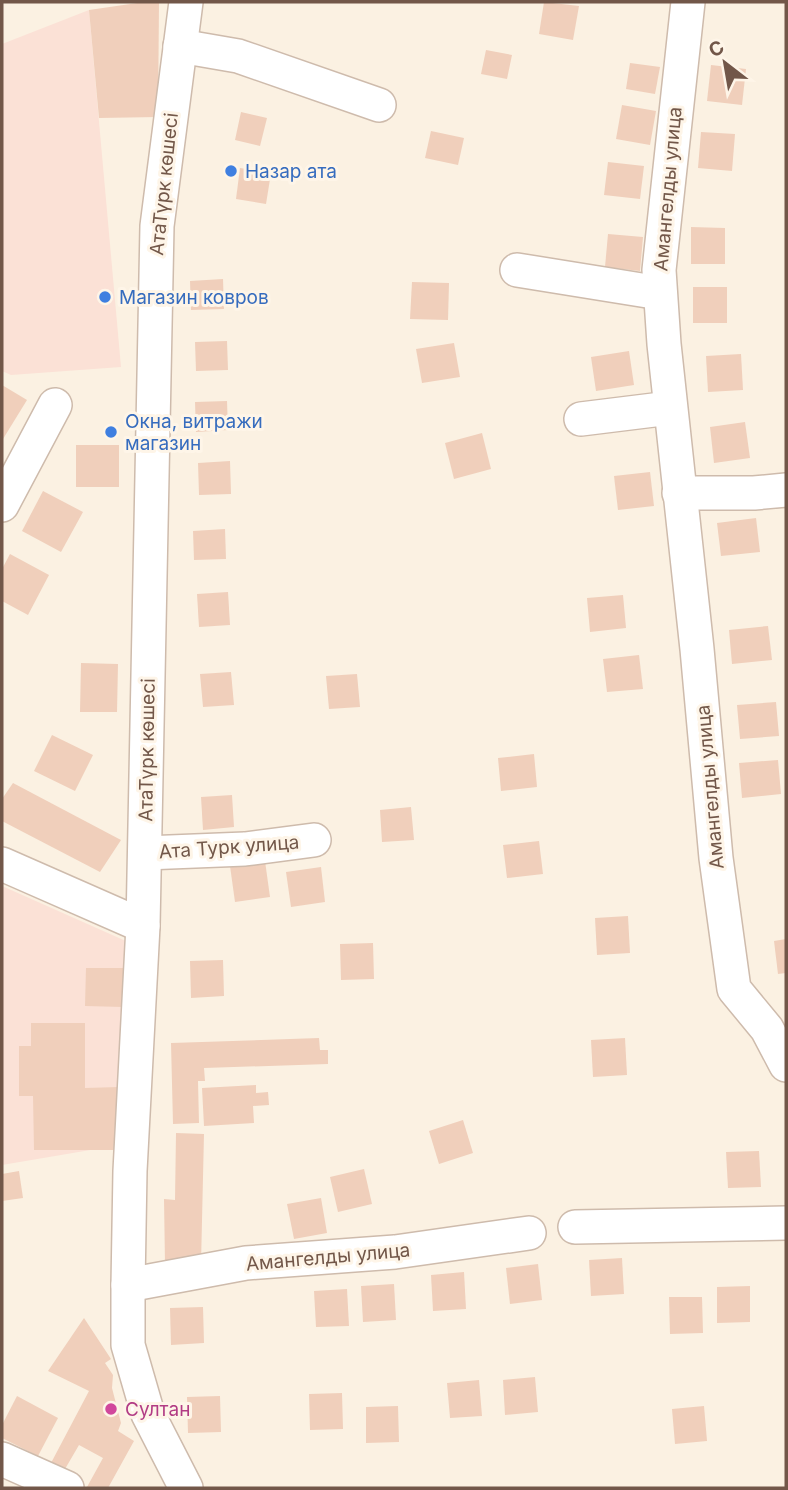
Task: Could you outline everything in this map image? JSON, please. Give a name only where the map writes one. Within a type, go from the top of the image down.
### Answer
[{"type":"street","name":"АтаТүрк көшесі","points":[[186,2],[157,226],[144,926],[130,1171],[128,1284],[128,1345],[148,1414],[186,1488]]},
{"type":"street","name":"Амангелды улица","points":[[688,2],[659,270],[670,408],[697,649],[716,858],[734,989],[767,1030],[786,1065]]},
{"type":"street","points":[[180,46],[238,56],[379,105]]},
{"type":"street","name":"Амангелды улица","points":[[517,270],[660,293]]},
{"type":"street","points":[[2,505],[55,405]]},
{"type":"street","points":[[581,419],[670,408]]},
{"type":"street","points":[[679,493],[754,493],[786,490]]},
{"type":"street","name":"Ата Турк улица","points":[[145,853],[245,849],[313,840]]},
{"type":"street","points":[[2,864],[144,926]]},
{"type":"street","points":[[575,1227],[786,1223]]},
{"type":"street","name":"Амангелды улица","points":[[128,1284],[246,1263],[395,1252],[528,1233]]},
{"type":"street","points":[[2,1459],[67,1488]]},
{"type":"shaded area","points":[[89,10],[121,367],[11,375],[2,371],[2,44]]},
{"type":"shaded area","points":[[2,886],[128,942],[120,1145],[2,1165]]},
{"type":"building","points":[[159,2],[158,117],[99,118],[89,10]]},
{"type":"building","points":[[544,2],[579,6],[573,40],[539,34]]},
{"type":"building","points":[[486,50],[512,55],[507,79],[481,74]]},
{"type":"building","points":[[630,63],[660,67],[655,94],[626,89]]},
{"type":"building","points":[[711,65],[746,69],[742,105],[707,101]]},
{"type":"building","points":[[622,105],[656,111],[650,145],[616,139]]},
{"type":"building","points":[[241,112],[267,118],[260,146],[235,140]]},
{"type":"building","points":[[431,131],[464,138],[458,165],[425,158]]},
{"type":"building","points":[[701,132],[735,134],[732,171],[698,168]]},
{"type":"building","points":[[608,162],[644,166],[640,199],[604,195]]},
{"type":"building","points":[[240,168],[271,173],[266,204],[236,199]]},
{"type":"building","points":[[691,227],[725,228],[725,264],[691,264]]},
{"type":"building","points":[[608,234],[643,237],[640,271],[605,267]]},
{"type":"building","points":[[223,279],[224,309],[191,310],[190,281]]},
{"type":"building","points":[[412,282],[449,283],[448,320],[410,319]]},
{"type":"building","points":[[693,287],[727,287],[727,323],[693,323]]},
{"type":"building","points":[[227,341],[228,370],[196,371],[195,342]]},
{"type":"building","points":[[454,343],[460,377],[422,383],[416,349]]},
{"type":"building","points":[[629,351],[634,385],[596,391],[591,357]]},
{"type":"building","points":[[741,354],[743,390],[708,392],[706,356]]},
{"type":"building","points":[[2,385],[27,400],[3,439],[2,438]]},
{"type":"building","points":[[227,401],[228,430],[196,432],[195,402]]},
{"type":"building","points":[[745,422],[750,458],[714,463],[710,427]]},
{"type":"building","points":[[482,433],[491,469],[454,479],[445,443]]},
{"type":"building","points":[[76,445],[119,445],[119,487],[76,487]]},
{"type":"building","points":[[230,461],[231,494],[199,495],[198,463]]},
{"type":"building","points":[[650,472],[654,506],[618,510],[614,476]]},
{"type":"building","points":[[43,491],[83,512],[61,552],[22,531]]},
{"type":"building","points":[[756,518],[760,552],[721,556],[717,523]]},
{"type":"building","points":[[225,529],[226,559],[194,560],[193,531]]},
{"type":"building","points":[[10,554],[49,575],[28,615],[2,601],[2,569]]},
{"type":"building","points":[[228,592],[230,625],[199,627],[197,594]]},
{"type":"building","points":[[623,595],[626,628],[590,632],[587,598]]},
{"type":"building","points":[[768,626],[772,660],[732,664],[729,630]]},
{"type":"building","points":[[639,655],[643,689],[607,692],[603,659]]},
{"type":"building","points":[[81,663],[118,664],[117,712],[80,712]]},
{"type":"building","points":[[231,672],[234,705],[203,707],[200,674]]},
{"type":"building","points":[[357,674],[360,707],[329,709],[326,676]]},
{"type":"building","points":[[776,702],[779,736],[740,739],[737,705]]},
{"type":"building","points":[[52,735],[93,755],[75,791],[34,771]]},
{"type":"building","points":[[534,754],[537,787],[501,791],[498,758]]},
{"type":"building","points":[[778,760],[781,794],[742,798],[739,763]]},
{"type":"building","points":[[13,783],[121,840],[100,872],[2,821],[2,799]]},
{"type":"building","points":[[232,795],[234,827],[203,830],[201,797]]},
{"type":"building","points":[[411,807],[414,840],[382,842],[380,810]]},
{"type":"building","points":[[539,841],[543,874],[507,878],[503,845]]},
{"type":"building","points":[[265,861],[270,897],[235,902],[230,866]]},
{"type":"building","points":[[321,867],[325,902],[291,907],[286,872]]},
{"type":"building","points":[[628,916],[630,953],[597,955],[595,918]]},
{"type":"building","points":[[786,939],[786,973],[778,974],[774,941]]},
{"type":"building","points":[[373,943],[374,979],[341,980],[340,944]]},
{"type":"building","points":[[223,960],[224,996],[191,998],[190,961]]},
{"type":"building","points":[[86,968],[123,968],[123,1007],[85,1006]]},
{"type":"building","points":[[31,1023],[85,1023],[85,1088],[119,1087],[120,1150],[34,1150],[33,1096],[19,1096],[19,1046],[31,1046]]},
{"type":"building","points":[[319,1038],[320,1050],[328,1050],[328,1064],[204,1068],[205,1081],[198,1081],[199,1123],[173,1124],[171,1043]]},
{"type":"building","points":[[625,1038],[627,1075],[593,1077],[591,1040]]},
{"type":"building","points":[[256,1085],[256,1093],[268,1092],[269,1105],[253,1106],[254,1123],[204,1126],[202,1088]]},
{"type":"building","points":[[463,1120],[473,1153],[439,1164],[429,1131]]},
{"type":"building","points":[[176,1133],[204,1134],[201,1264],[165,1264],[164,1199],[175,1200]]},
{"type":"building","points":[[759,1151],[761,1187],[728,1188],[726,1152]]},
{"type":"building","points":[[364,1169],[372,1204],[338,1212],[330,1177]]},
{"type":"building","points":[[19,1171],[23,1198],[2,1201],[2,1174]]},
{"type":"building","points":[[321,1198],[327,1233],[294,1239],[287,1204]]},
{"type":"building","points":[[622,1258],[624,1294],[591,1296],[589,1260]]},
{"type":"building","points":[[538,1264],[542,1300],[510,1304],[506,1268]]},
{"type":"building","points":[[464,1272],[466,1309],[433,1311],[431,1275]]},
{"type":"building","points":[[394,1284],[396,1320],[363,1322],[361,1286]]},
{"type":"building","points":[[750,1286],[750,1322],[717,1323],[717,1287]]},
{"type":"building","points":[[347,1289],[349,1326],[316,1327],[314,1291]]},
{"type":"building","points":[[669,1297],[702,1297],[703,1333],[670,1334]]},
{"type":"building","points":[[203,1307],[204,1343],[171,1345],[170,1308]]},
{"type":"building","points":[[84,1318],[111,1359],[105,1363],[113,1375],[112,1388],[121,1423],[118,1431],[134,1441],[108,1488],[87,1487],[103,1458],[79,1445],[65,1469],[51,1463],[89,1391],[48,1371]]},
{"type":"building","points":[[535,1377],[538,1412],[505,1415],[503,1380]]},
{"type":"building","points":[[479,1380],[482,1416],[450,1418],[447,1383]]},
{"type":"building","points":[[342,1393],[343,1429],[310,1430],[309,1394]]},
{"type":"building","points":[[17,1396],[58,1418],[38,1456],[2,1438],[2,1425]]},
{"type":"building","points":[[220,1396],[221,1432],[188,1433],[187,1397]]},
{"type":"building","points":[[398,1406],[399,1442],[366,1443],[366,1407]]},
{"type":"building","points":[[704,1406],[707,1441],[675,1444],[672,1409]]},
{"type":"place","name":"Назар ата","points":[[231,171]]},
{"type":"place","name":"Магазин ковров","points":[[105,297]]},
{"type":"place","name":"Окна, витражи магазин","points":[[111,432]]},
{"type":"place","name":"Султан","points":[[111,1409]]}]
